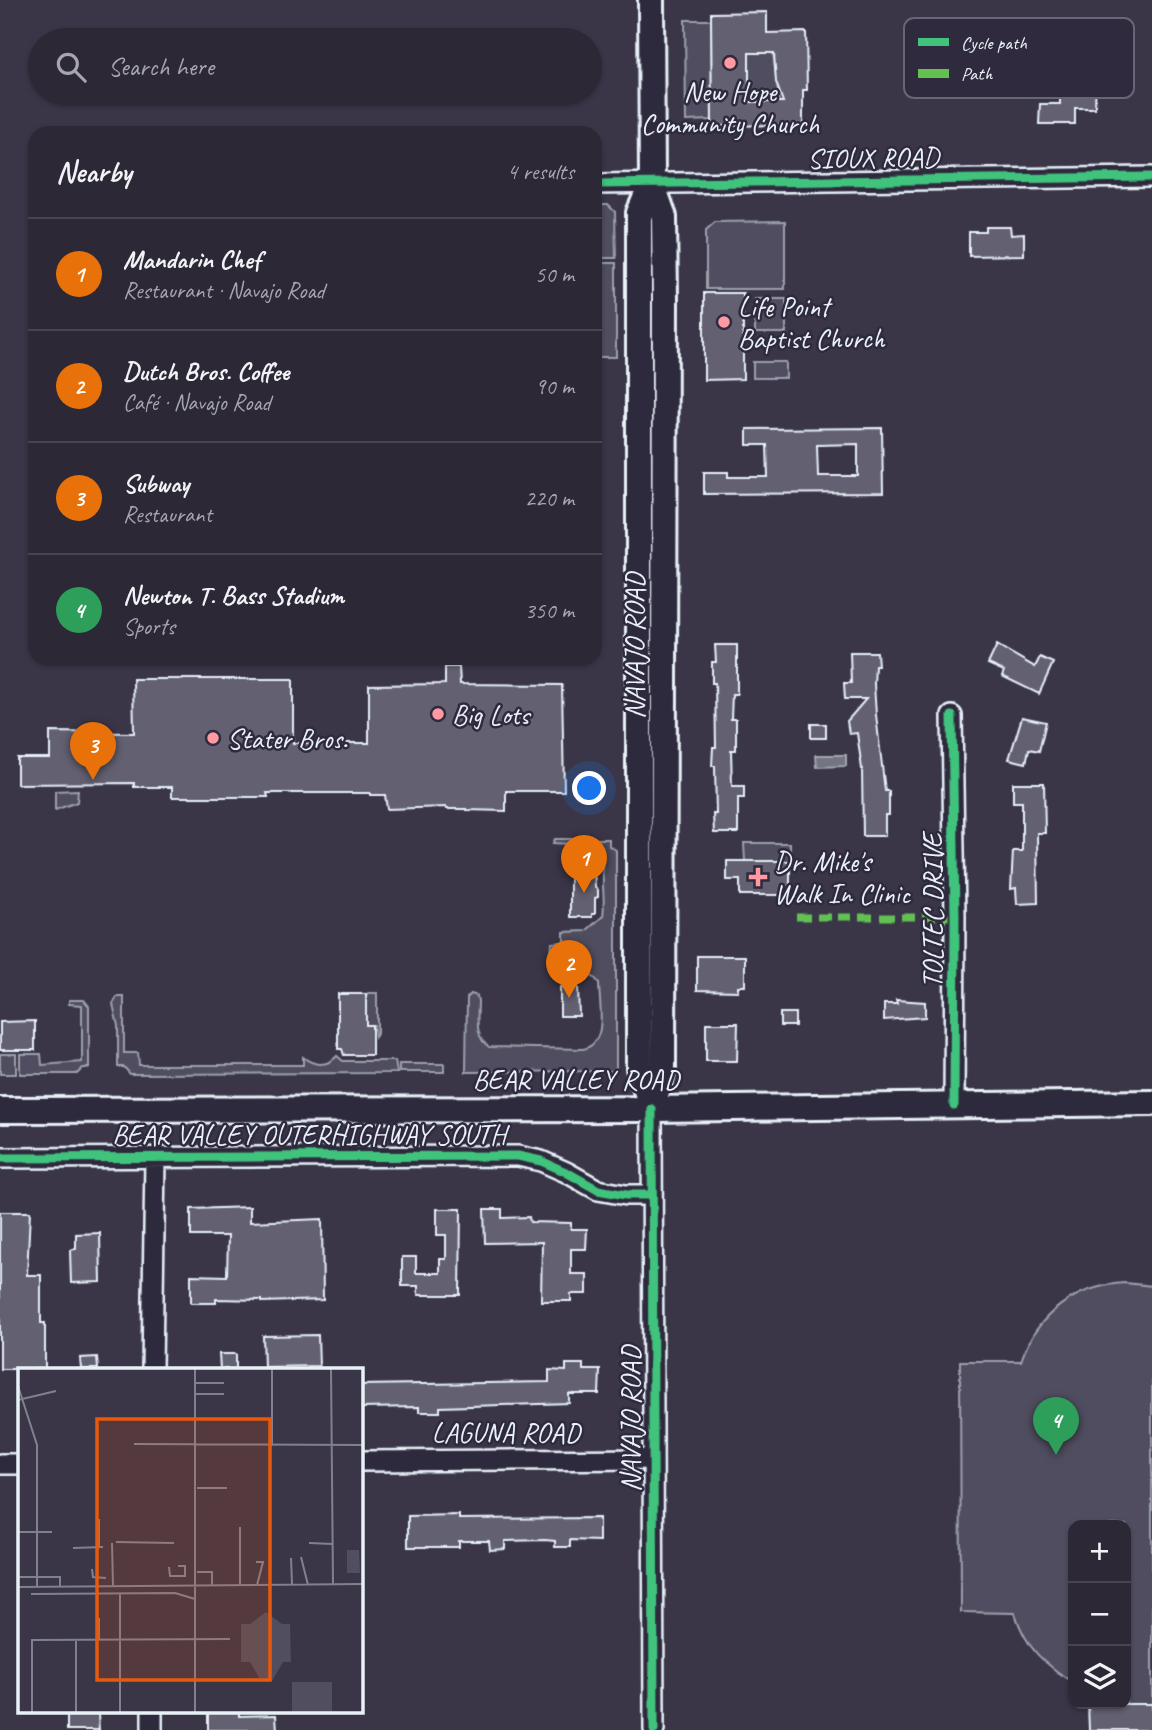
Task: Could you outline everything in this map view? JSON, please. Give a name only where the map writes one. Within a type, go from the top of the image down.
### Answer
[{"type":"main road","name":"NAVAJO ROAD","points":[[651,0],[652,183],[664,217],[665,340],[663,1069],[652,1109]]},
{"type":"main road","name":"BEAR VALLEY ROAD","points":[[0,1111],[652,1109],[1152,1103]]},
{"type":"street","name":"SIOUX ROAD","points":[[602,184],[1152,177]]},
{"type":"street","name":"TOLTEC DRIVE","points":[[952,716],[954,1105]]},
{"type":"street","name":"NAVAJO ROAD","points":[[652,1109],[654,1730]]},
{"type":"street","name":"BEAR VALLEY OUTERHIGHWAY SOUTH","points":[[0,1158],[518,1156],[541,1161],[598,1191],[651,1195]]},
{"type":"street","points":[[152,1368],[155,1158]]},
{"type":"street","name":"LAGUNA ROAD","points":[[362,1461],[653,1459]]},
{"type":"street","points":[[0,1464],[18,1464]]},
{"type":"street","points":[[152,1712],[152,1730]]},
{"type":"shaded area","points":[[685,20],[711,20],[712,120],[686,121]]},
{"type":"shaded area","points":[[773,52],[779,102],[749,102],[749,53]]},
{"type":"shaded area","points":[[602,205],[608,205],[615,212],[616,258],[602,258]]},
{"type":"shaded area","points":[[785,221],[785,289],[706,289],[706,230],[715,222]]},
{"type":"shaded area","points":[[602,263],[616,263],[616,357],[602,357]]},
{"type":"shaded area","points":[[755,299],[786,299],[786,333],[755,333]]},
{"type":"shaded area","points":[[753,362],[786,362],[786,378],[753,378]]},
{"type":"shaded area","points":[[78,790],[77,802],[55,810],[55,791]]},
{"type":"shaded area","points":[[555,839],[609,839],[609,846],[616,850],[616,1067],[613,1071],[466,1072],[467,998],[471,994],[477,996],[479,1032],[489,1047],[583,1049],[596,1039],[601,1022],[599,983],[584,973],[552,972],[550,961],[552,943],[564,942],[564,932],[586,931],[603,916],[600,860],[592,848],[553,843]]},
{"type":"shaded area","points":[[744,843],[790,843],[790,861],[745,861]]},
{"type":"shaded area","points":[[368,993],[377,993],[375,1037],[374,1025],[366,1025]]},
{"type":"shaded area","points":[[117,997],[124,997],[124,1053],[138,1053],[139,1065],[303,1065],[303,1057],[320,1064],[337,1056],[343,1061],[395,1061],[397,1073],[130,1074],[124,1067],[118,1067],[118,1026],[113,1004]]},
{"type":"shaded area","points":[[69,1000],[84,1000],[89,1006],[89,1068],[83,1068],[77,1074],[20,1074],[20,1054],[41,1054],[42,1065],[82,1062],[82,1005],[69,1004]]},
{"type":"shaded area","points":[[0,1054],[16,1054],[16,1074],[0,1074]]},
{"type":"shaded area","points":[[399,1064],[444,1064],[444,1072],[399,1072]]},
{"type":"shaded area","points":[[1125,1283],[1152,1286],[1152,1730],[1090,1730],[1089,1709],[1131,1709],[1131,1520],[1068,1520],[1068,1679],[1037,1654],[1024,1636],[1015,1613],[961,1612],[960,1361],[1021,1361],[1037,1329],[1048,1316],[1075,1296],[1107,1285]]},
{"type":"water","points":[[816,755],[846,755],[846,766],[817,767]]},
{"type":"building","name":"New Hope Community Church","points":[[767,12],[767,33],[806,32],[807,90],[803,90],[803,125],[714,126],[711,13]],"holes":[[[749,53],[774,53],[776,82],[783,102],[749,102]]]},
{"type":"building","points":[[1060,98],[1095,98],[1095,108],[1075,108],[1075,124],[1039,124],[1040,104],[1060,104]]},
{"type":"building","points":[[986,227],[1010,227],[1011,235],[1024,234],[1024,255],[969,256],[969,232],[986,232]]},
{"type":"building","name":"Life Point Baptist Church","points":[[704,293],[743,293],[743,379],[704,380]]},
{"type":"building","points":[[882,428],[883,493],[704,494],[704,472],[728,472],[728,477],[768,477],[767,445],[747,445],[747,429]],"holes":[[[858,444],[858,476],[818,476],[817,445]]]},
{"type":"building","points":[[715,645],[737,645],[737,694],[732,694],[731,719],[736,719],[736,750],[731,750],[732,786],[744,786],[744,798],[738,798],[738,833],[714,833],[715,766],[712,766],[713,747],[716,747],[712,662],[716,662]]},
{"type":"building","points":[[997,645],[1035,667],[1040,657],[1053,663],[1039,694],[1002,676],[1004,671],[988,664]]},
{"type":"building","points":[[850,652],[877,652],[878,666],[875,666],[874,684],[876,715],[885,791],[889,791],[889,815],[885,815],[885,836],[863,836],[862,769],[857,733],[849,734],[847,721],[866,699],[845,699],[844,683],[851,683]]},
{"type":"building","points":[[445,667],[459,667],[460,684],[562,685],[564,791],[506,791],[506,811],[446,807],[387,809],[385,795],[370,793],[172,797],[172,787],[134,787],[134,783],[17,784],[17,758],[50,758],[50,732],[134,733],[133,679],[293,679],[293,743],[369,743],[369,685],[445,684]]},
{"type":"building","points":[[1022,717],[1046,722],[1039,751],[1029,749],[1026,763],[1009,759]]},
{"type":"building","points":[[811,724],[826,724],[826,738],[811,738]]},
{"type":"building","points":[[1013,783],[1044,783],[1045,833],[1037,833],[1038,903],[1017,904],[1016,888],[1011,889],[1013,851],[1022,851],[1022,802],[1013,802]]},
{"type":"building","name":"Dr. Mike's Walk In Clinic","points":[[727,861],[790,861],[790,895],[740,895],[740,880],[727,880]]},
{"type":"building","points":[[570,867],[594,867],[598,897],[595,898],[595,914],[592,914],[592,917],[570,917]]},
{"type":"building","points":[[697,956],[745,956],[745,986],[738,986],[738,991],[697,990]]},
{"type":"building","points":[[560,987],[578,987],[579,1016],[560,1016]]},
{"type":"building","points":[[338,994],[366,994],[366,1025],[372,1025],[372,1055],[344,1055],[342,1049],[338,1049]]},
{"type":"building","points":[[896,1000],[925,1002],[925,1017],[884,1020],[884,1004],[897,1004]]},
{"type":"building","points":[[780,1013],[795,1013],[795,1026],[780,1026]]},
{"type":"building","points":[[35,1021],[35,1050],[0,1050],[0,1022]]},
{"type":"building","points":[[706,1023],[738,1023],[737,1061],[706,1061]]},
{"type":"building","points":[[250,1207],[250,1222],[322,1219],[323,1300],[262,1302],[216,1299],[216,1303],[191,1303],[191,1275],[227,1276],[228,1236],[191,1236],[191,1209]]},
{"type":"building","points":[[437,1209],[461,1209],[460,1295],[418,1295],[418,1286],[402,1286],[402,1257],[416,1257],[416,1273],[440,1273],[440,1259],[446,1259],[446,1235],[437,1235]]},
{"type":"building","points":[[484,1209],[502,1209],[502,1218],[529,1217],[530,1222],[571,1223],[571,1229],[587,1229],[586,1249],[571,1249],[571,1274],[587,1274],[587,1294],[571,1294],[571,1301],[541,1301],[542,1242],[485,1243]]},
{"type":"building","points":[[0,1212],[30,1212],[27,1275],[41,1275],[45,1368],[0,1369]]},
{"type":"building","points":[[100,1233],[101,1282],[71,1283],[70,1250],[76,1249],[76,1234]]},
{"type":"building","points":[[318,1335],[319,1366],[264,1367],[263,1336]]},
{"type":"building","points":[[219,1354],[236,1354],[236,1368],[220,1368]]},
{"type":"building","points":[[97,1357],[98,1368],[81,1368],[80,1358]]},
{"type":"building","points":[[566,1364],[583,1364],[583,1370],[600,1370],[599,1394],[569,1394],[569,1403],[440,1407],[440,1412],[419,1412],[419,1407],[362,1408],[362,1385],[549,1382],[549,1370],[566,1371]]},
{"type":"building","points":[[459,1515],[459,1519],[599,1518],[599,1541],[570,1540],[570,1547],[555,1547],[555,1541],[505,1541],[505,1549],[490,1550],[489,1541],[459,1541],[459,1547],[408,1547],[408,1516]]},
{"type":"building","points":[[1131,1704],[1152,1704],[1152,1730],[1089,1730],[1088,1709],[1131,1709]]},
{"type":"building","points":[[208,1712],[239,1712],[239,1716],[276,1715],[277,1730],[208,1730]]},
{"type":"building","points":[[67,1713],[98,1713],[99,1730],[67,1730]]},
{"type":"marked path","points":[[796,917],[955,917]]},
{"type":"cycle path","points":[[602,184],[1152,177]]},
{"type":"cycle path","points":[[952,716],[954,1105]]},
{"type":"cycle path","points":[[652,1109],[654,1730]]},
{"type":"cycle path","points":[[0,1158],[518,1156],[541,1161],[598,1190],[626,1195],[651,1195]]},
{"type":"place","name":"New Hope Community Church","points":[[730,63]]},
{"type":"place","name":"Life Point Baptist Church","points":[[724,322]]},
{"type":"place","name":"Big Lots","points":[[438,714]]},
{"type":"place","name":"Stater Bros.","points":[[213,738]]},
{"type":"place","name":"Subway","points":[[93,780]]},
{"type":"place","name":"Dr. Mike's Walk In Clinic","points":[[758,877]]},
{"type":"place","name":"Mandarin Chef","points":[[584,893]]},
{"type":"place","name":"Dutch Bros. Coffee","points":[[569,998]]},
{"type":"place","name":"Newton T. Bass Stadium","points":[[1056,1455]]}]
